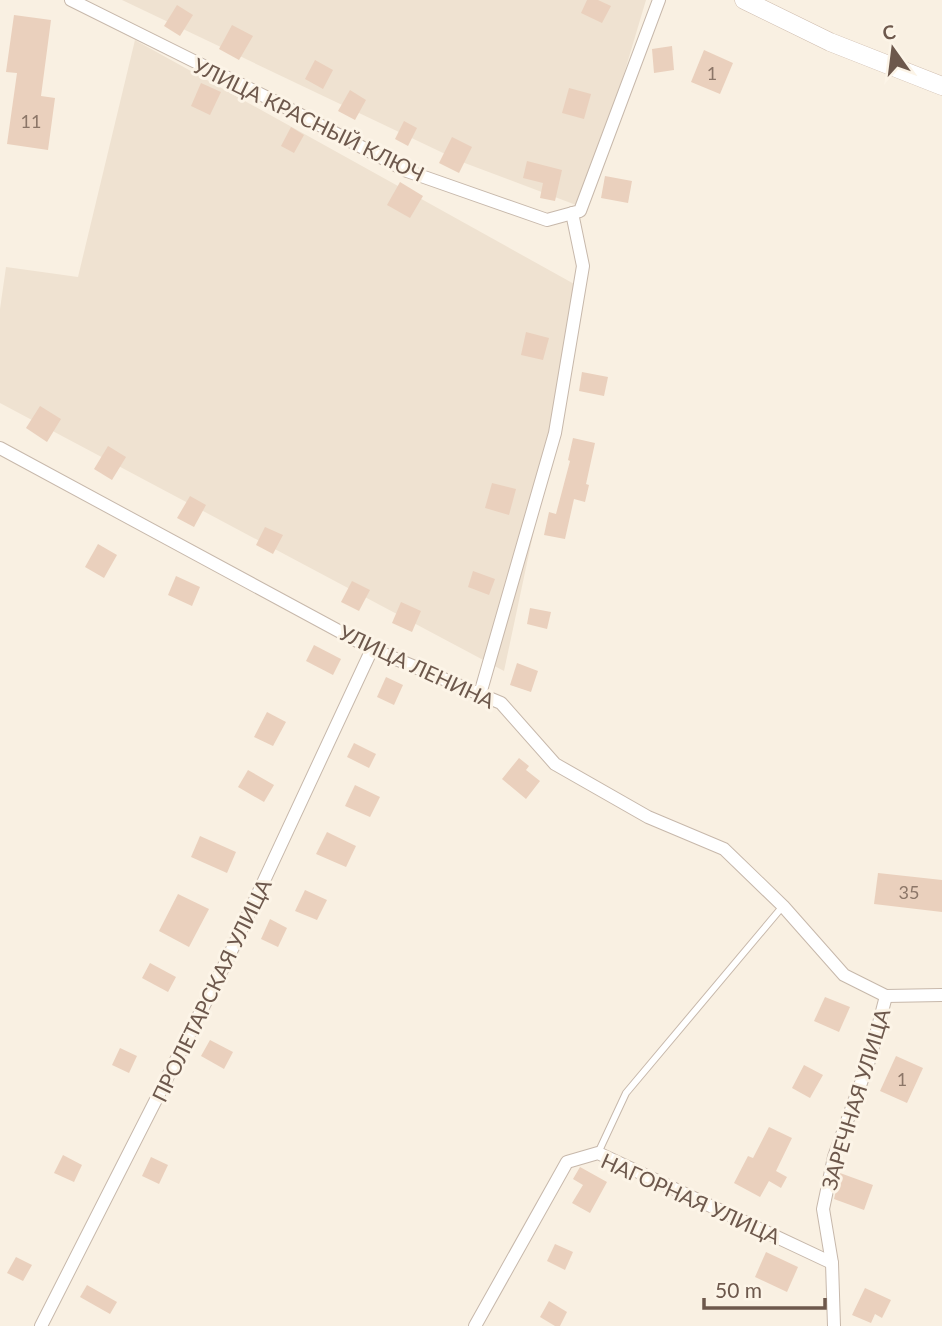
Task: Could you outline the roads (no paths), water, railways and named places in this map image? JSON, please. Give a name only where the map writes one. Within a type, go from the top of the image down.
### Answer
[{"type":"street","name":"УЛИЦА КРАСНЫЙ КЛЮЧ","points":[[71,0],[275,101],[407,171],[547,220],[572,214]]},
{"type":"street","points":[[480,694],[555,433],[583,267],[572,214],[580,211],[659,0]]},
{"type":"street","points":[[744,0],[830,42],[942,86]]},
{"type":"street","name":"УЛИЦА ЛЕНИНА","points":[[0,447],[372,649],[501,703],[555,764],[648,817],[724,849],[783,906],[844,975],[886,996],[942,995]]},
{"type":"street","name":"ПРОЛЕТАРСКАЯ УЛИЦА","points":[[41,1326],[228,958],[372,649]]},
{"type":"street","name":"ЗАРЕЧНАЯ УЛИЦА","points":[[834,1326],[832,1263],[823,1209],[834,1157],[870,1058],[886,996]]},
{"type":"street","name":"НАГОРНАЯ УЛИЦА","points":[[475,1326],[567,1162],[598,1153],[832,1263]]},
{"type":"lane","points":[[598,1153],[626,1093],[783,906]]}]
